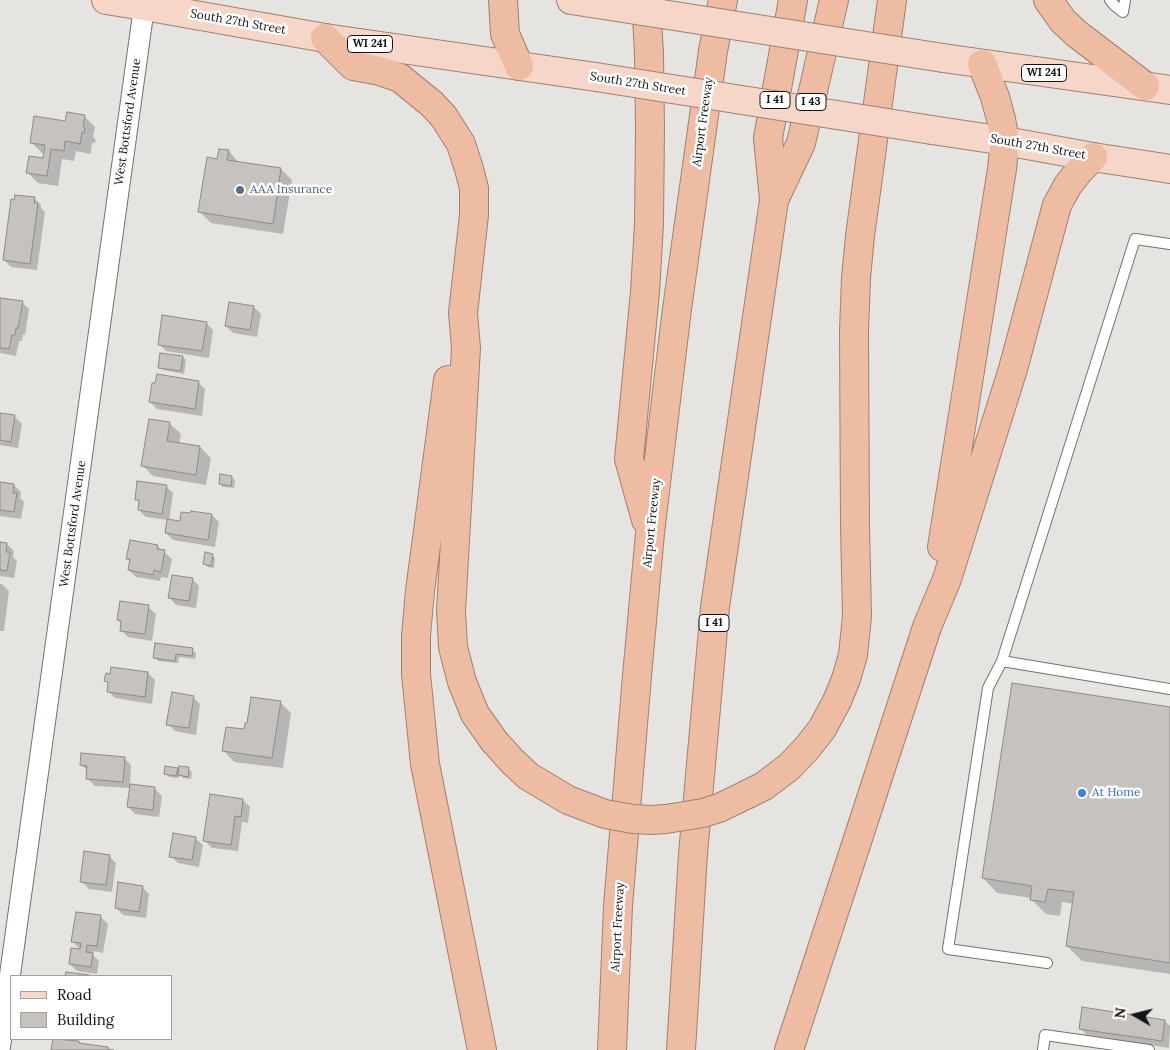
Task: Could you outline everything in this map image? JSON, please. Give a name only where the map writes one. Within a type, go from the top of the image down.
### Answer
[{"type":"highway","points":[[503,0],[505,34],[519,66]]},
{"type":"highway","points":[[646,0],[649,64],[649,224],[645,292],[629,459],[650,533]]},
{"type":"highway","name":"Airport Freeway","points":[[612,1050],[618,906],[636,676],[650,533],[677,309],[713,51],[723,0]]},
{"type":"highway","name":"I 41","points":[[681,1050],[693,854],[715,607],[774,200],[768,138],[793,0]]},
{"type":"highway","name":"I 43","points":[[774,200],[801,143],[834,0]]},
{"type":"highway","points":[[463,313],[466,348],[451,611],[453,646],[462,682],[475,714],[494,741],[528,776],[568,800],[605,814],[650,820],[703,813],[719,808],[764,786],[789,767],[822,729],[837,701],[853,655],[856,616],[854,331],[856,278],[892,0]]},
{"type":"highway","points":[[1048,0],[1063,20],[1077,34],[1158,88]]},
{"type":"highway","points":[[324,38],[353,66],[380,70],[400,78],[432,104],[444,117],[461,144],[470,169],[474,188],[474,215],[463,313],[453,347],[425,549],[417,627],[416,674],[425,764],[482,1050]]},
{"type":"highway","points":[[927,627],[947,517],[1005,141],[995,97],[982,64]]},
{"type":"highway","points":[[789,1050],[927,627],[947,579],[1013,368],[1057,205],[1068,185],[1093,157]]},
{"type":"main road","name":"South 27th Street","points":[[106,0],[145,3],[324,38],[596,77],[1005,141],[1170,169]]},
{"type":"main road","name":"WI 241","points":[[581,2],[982,64],[1158,88]]},
{"type":"street","name":"West Bottsford Avenue","points":[[0,1047],[145,3]]},
{"type":"lane","points":[[1110,0],[1123,12],[1125,0]]},
{"type":"lane","points":[[1047,963],[948,949],[988,688],[1002,661],[1135,239],[1170,244]]},
{"type":"lane","points":[[1002,661],[1170,689]]},
{"type":"lane","points":[[1043,1050],[1045,1035],[1149,1050]]},
{"type":"building","points":[[67,112],[85,115],[83,127],[85,128],[84,133],[82,132],[80,144],[65,141],[64,151],[51,149],[47,176],[26,173],[29,156],[43,158],[45,145],[30,143],[34,116],[65,121]]},
{"type":"building","name":"AAA Insurance","points":[[219,149],[229,150],[227,160],[281,168],[273,224],[198,212],[207,157],[217,159]]},
{"type":"building","points":[[15,195],[35,197],[34,203],[38,203],[30,264],[3,260],[11,199],[14,200]]},
{"type":"building","points":[[0,298],[23,301],[18,328],[16,328],[15,335],[12,335],[9,349],[0,348]]},
{"type":"building","points":[[229,302],[254,306],[250,330],[225,326]]},
{"type":"building","points":[[162,315],[207,322],[202,351],[158,345]]},
{"type":"building","points":[[160,353],[183,356],[181,371],[158,368]]},
{"type":"building","points":[[157,374],[199,381],[195,409],[149,402],[152,383],[155,383]]},
{"type":"building","points":[[0,413],[15,415],[11,442],[0,440]]},
{"type":"building","points":[[149,419],[170,422],[167,441],[200,446],[196,475],[141,466]]},
{"type":"building","points":[[220,474],[232,476],[231,486],[219,484]]},
{"type":"building","points":[[137,481],[167,485],[162,514],[138,510],[139,500],[135,500]]},
{"type":"building","points":[[0,482],[14,484],[13,493],[17,493],[14,512],[0,510]]},
{"type":"building","points":[[191,511],[212,514],[208,540],[165,533],[167,519],[180,521],[181,512],[190,513]]},
{"type":"building","points":[[130,540],[158,545],[157,549],[165,550],[161,572],[154,570],[153,575],[128,570],[130,559],[126,559]]},
{"type":"building","points":[[0,542],[7,543],[6,552],[10,552],[7,571],[0,570]]},
{"type":"building","points":[[205,552],[213,554],[211,566],[203,564]]},
{"type":"building","points":[[172,575],[193,578],[189,601],[168,598]]},
{"type":"building","points":[[120,601],[149,605],[145,634],[120,631],[121,621],[117,620]]},
{"type":"building","points":[[155,643],[193,648],[192,656],[176,654],[175,661],[153,658]]},
{"type":"building","points":[[111,667],[148,672],[145,697],[107,692],[108,682],[104,681],[106,673],[110,674]]},
{"type":"building","name":"At Home","points":[[1012,683],[1170,707],[1170,963],[1066,946],[1074,892],[1048,889],[1045,902],[1030,900],[1032,886],[982,878]]},
{"type":"building","points":[[172,692],[194,696],[189,728],[166,725]]},
{"type":"building","points":[[251,697],[281,701],[272,758],[222,751],[226,727],[244,729],[245,723],[247,723]]},
{"type":"building","points":[[81,753],[125,757],[123,782],[86,779],[87,766],[80,765]]},
{"type":"building","points":[[165,766],[178,768],[176,776],[164,774]]},
{"type":"building","points":[[179,766],[189,767],[188,777],[178,775]]},
{"type":"building","points":[[130,784],[155,787],[153,810],[127,807]]},
{"type":"building","points":[[210,794],[243,799],[241,817],[235,816],[231,845],[203,841]]},
{"type":"building","points":[[173,833],[196,837],[192,860],[169,857]]},
{"type":"building","points":[[84,851],[110,855],[106,885],[80,882]]},
{"type":"building","points":[[118,882],[143,886],[139,912],[115,908]]},
{"type":"building","points":[[76,912],[101,915],[97,946],[87,945],[86,952],[93,953],[91,967],[69,964],[71,948],[80,949],[81,943],[71,942]]},
{"type":"building","points":[[66,972],[90,975],[65,975]]},
{"type":"building","points":[[1082,1007],[1165,1020],[1162,1041],[1079,1029]]},
{"type":"building","points":[[53,1040],[66,1040],[108,1047],[108,1049],[114,1050],[51,1050]]},
{"type":"place","name":"AAA Insurance","points":[[240,190]]},
{"type":"place","name":"At Home","points":[[1082,793]]}]
